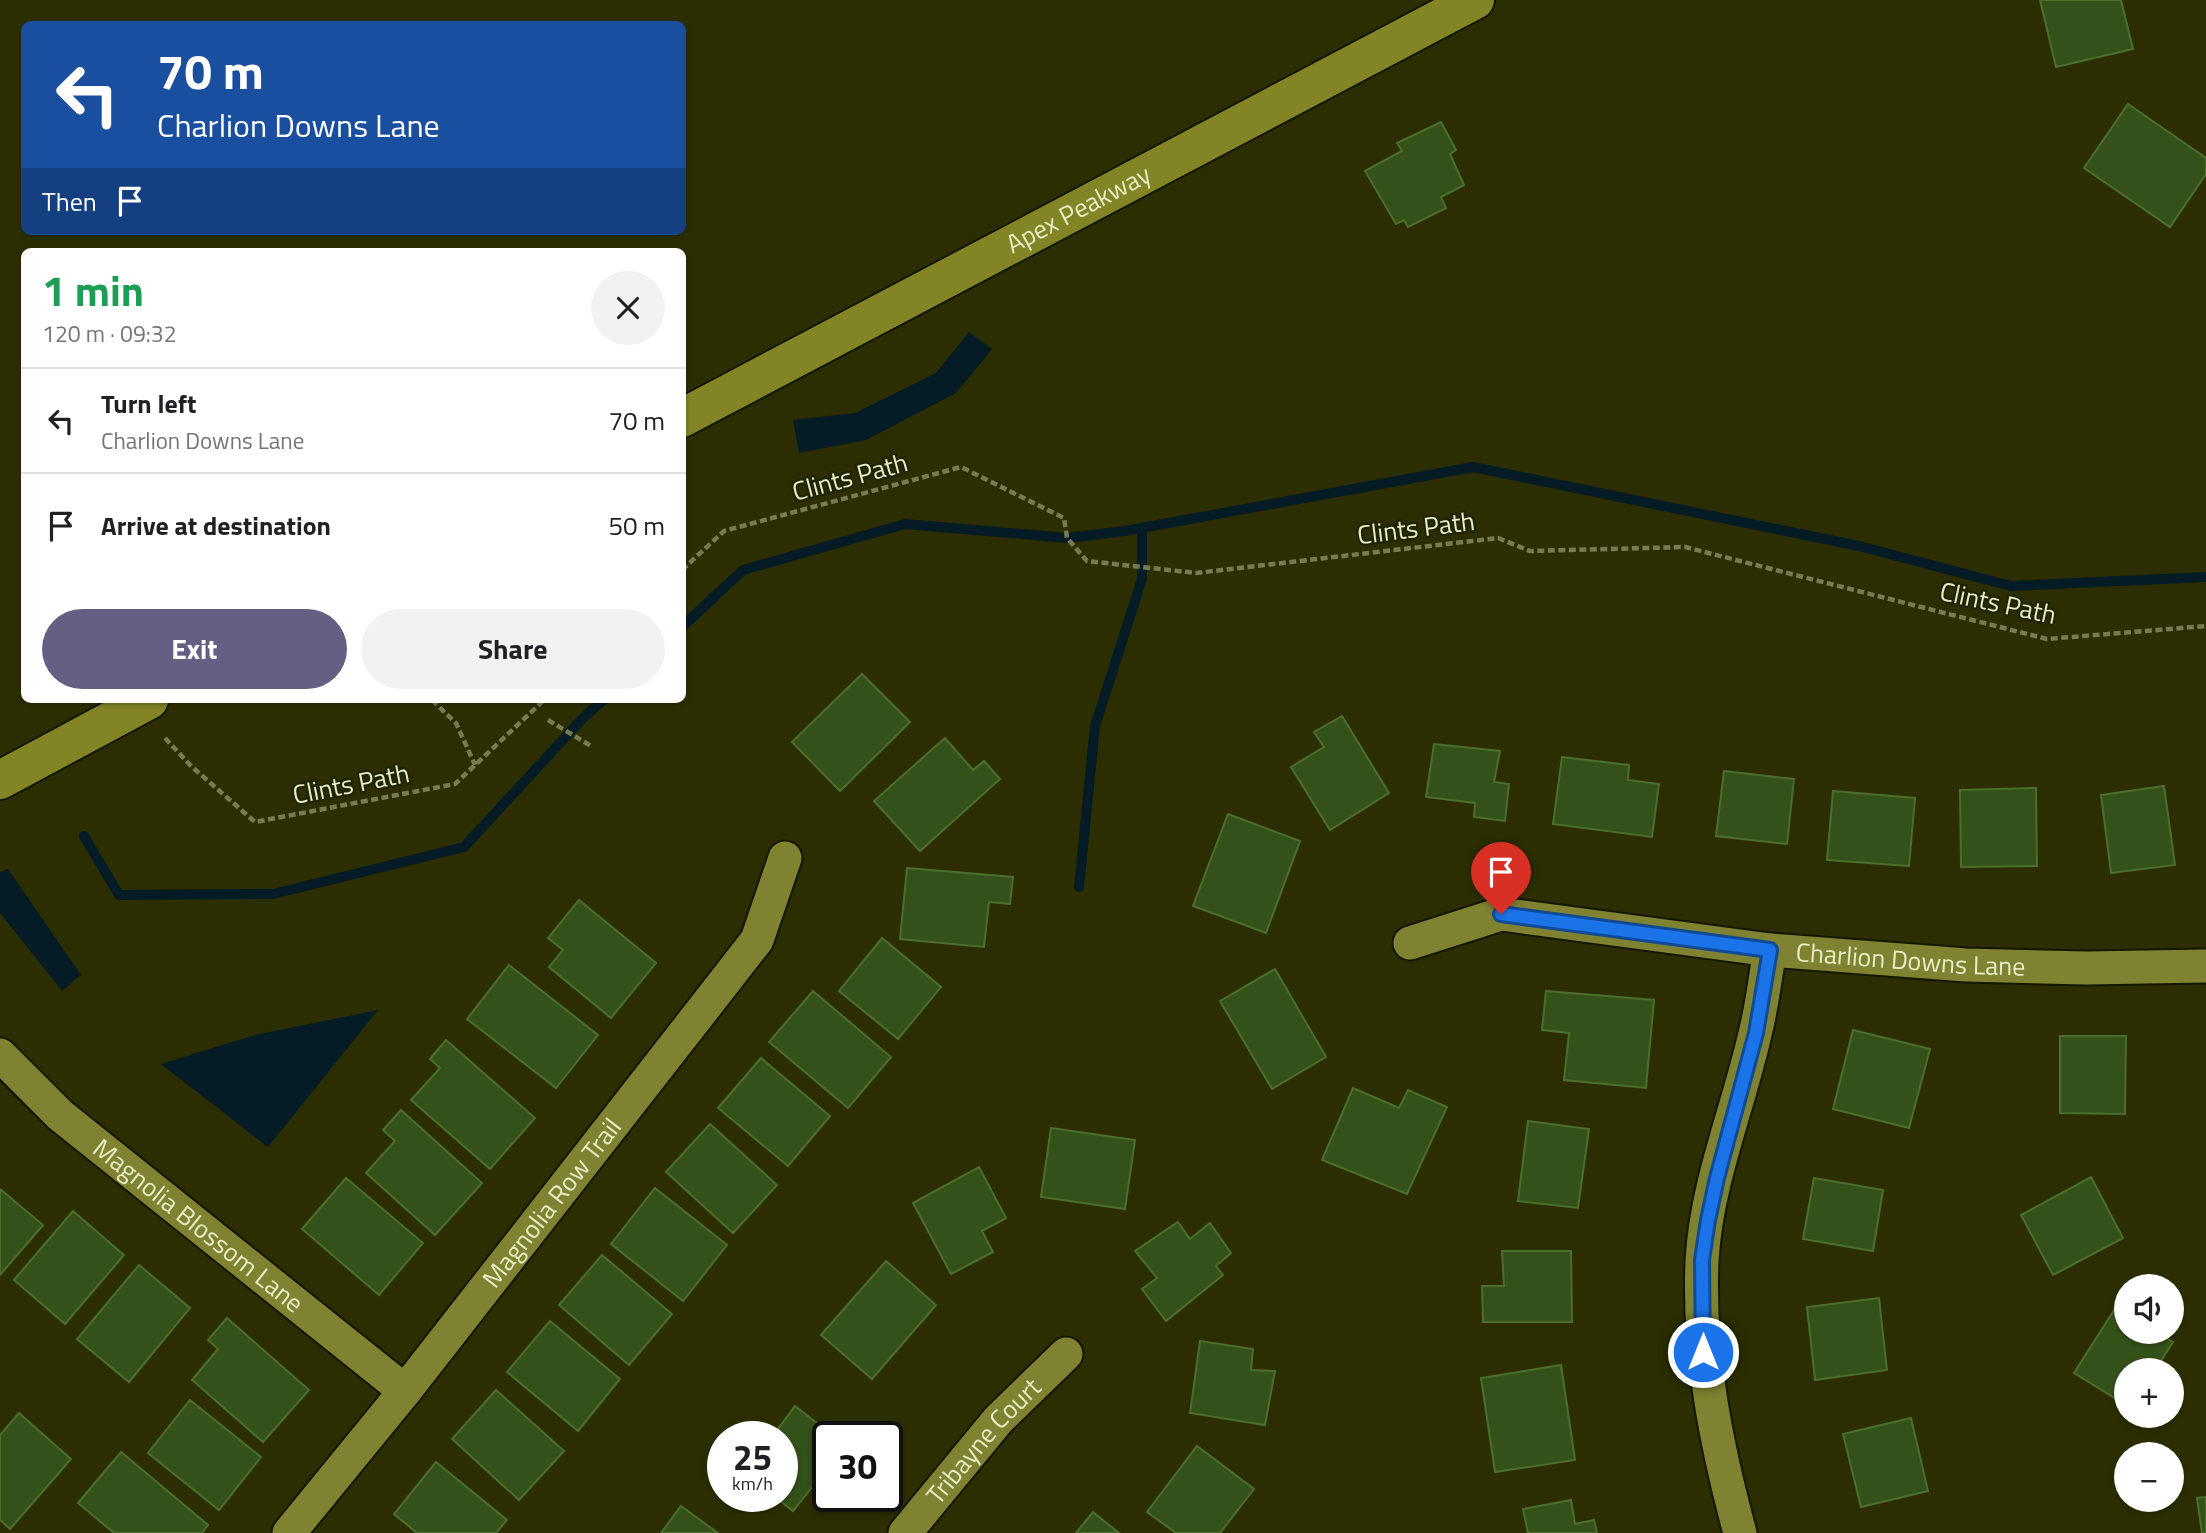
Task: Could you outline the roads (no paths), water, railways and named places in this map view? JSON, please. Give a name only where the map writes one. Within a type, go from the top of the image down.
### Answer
[{"type":"main road","name":"Apex Peakway","points":[[686,416],[1475,0]]},
{"type":"main road","points":[[0,780],[143,703]]},
{"type":"street","name":"Magnolia Row Trail","points":[[289,1533],[405,1391],[757,940],[785,858]]},
{"type":"street","name":"Charlion Downs Lane","points":[[1410,943],[1501,914],[1770,950],[1966,965],[2086,968],[2206,965]]},
{"type":"street","points":[[1740,1533],[1722,1467],[1703,1352],[1702,1260],[1717,1178],[1756,1033],[1770,950]]},
{"type":"street","name":"Magnolia Blossom Lane","points":[[0,1055],[60,1115],[405,1391]]},
{"type":"street","name":"Tribayne Court","points":[[905,1533],[998,1420],[1066,1354]]},
{"type":"water","points":[[969,332],[992,349],[956,393],[866,440],[799,453],[793,420],[855,413],[936,373]]},
{"type":"water","points":[[8,869],[81,975],[62,991],[0,913],[0,872]]},
{"type":"water","points":[[378,1010],[268,1147],[161,1064],[255,1035]]},
{"type":"waterway","points":[[686,623],[743,570],[905,524],[1067,538],[1125,531],[1473,467],[1859,546],[2011,586],[2206,577]]},
{"type":"waterway","points":[[1079,887],[1095,726],[1142,579],[1142,528]]},
{"type":"waterway","points":[[84,836],[119,895],[273,894],[464,847],[600,703]]}]
